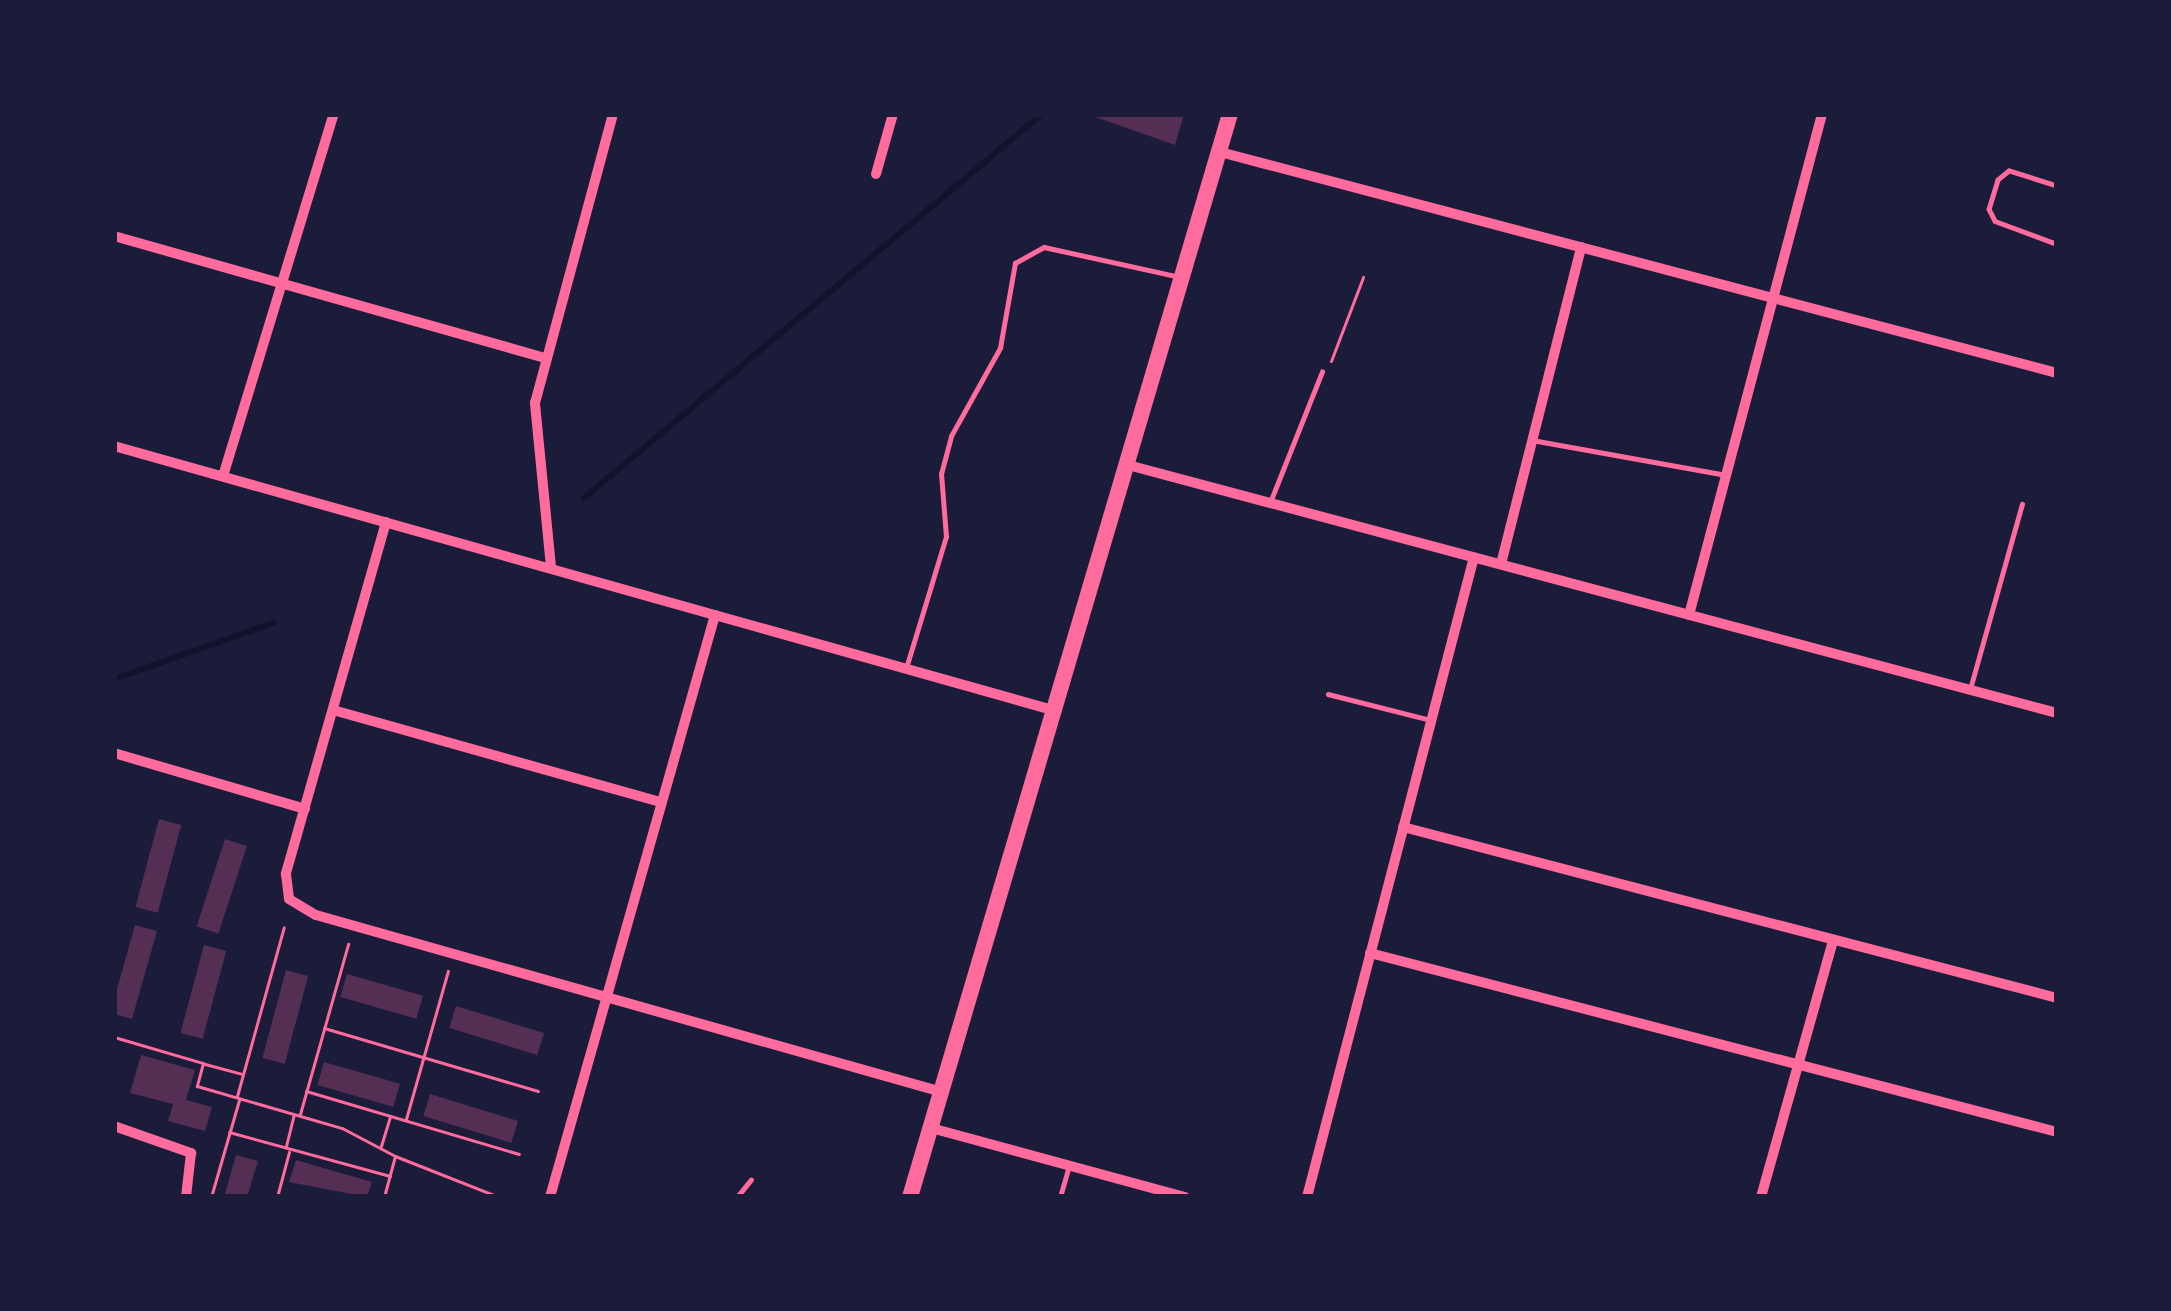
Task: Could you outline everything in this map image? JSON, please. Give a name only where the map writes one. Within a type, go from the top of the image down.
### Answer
[{"type":"main road","points":[[910,1197],[1230,114]]},
{"type":"street","points":[[223,476],[334,114]]},
{"type":"street","points":[[551,567],[553,533],[533,429],[545,358],[613,114]]},
{"type":"street","points":[[876,174],[892,114]]},
{"type":"street","points":[[1689,615],[1822,114]]},
{"type":"street","points":[[1220,152],[2057,373]]},
{"type":"street","points":[[114,236],[545,358]]},
{"type":"street","points":[[1501,564],[1581,247]]},
{"type":"street","points":[[114,446],[1056,710]]},
{"type":"street","points":[[1128,465],[2057,713]]},
{"type":"street","points":[[386,521],[286,874],[289,899],[316,915],[942,1091]]},
{"type":"street","points":[[1306,1197],[1474,556]]},
{"type":"street","points":[[550,1197],[715,615]]},
{"type":"street","points":[[333,710],[662,802]]},
{"type":"street","points":[[114,753],[304,809]]},
{"type":"street","points":[[1403,827],[2057,998]]},
{"type":"street","points":[[1761,1197],[1833,940]]},
{"type":"street","points":[[1370,953],[2057,1132]]},
{"type":"street","points":[[114,1126],[191,1154],[186,1197]]},
{"type":"street","points":[[931,1128],[1184,1197]]},
{"type":"lane","points":[[2057,185],[2009,171],[1998,180],[1989,209],[1995,221],[2057,244]]},
{"type":"lane","points":[[906,668],[946,537],[941,474],[951,436],[1000,348],[1015,263],[1044,247],[1182,278]]},
{"type":"lane","points":[[1269,505],[1322,372]]},
{"type":"lane","points":[[1532,440],[1726,476]]},
{"type":"lane","points":[[1970,690],[2022,504]]},
{"type":"lane","points":[[1328,694],[1431,720]]},
{"type":"lane","points":[[1060,1197],[1069,1166]]},
{"type":"lane","points":[[737,1197],[751,1180]]},
{"type":"path","points":[[1322,372],[1363,277]]},
{"type":"path","points":[[211,1197],[284,927]]},
{"type":"path","points":[[277,1197],[348,944]]},
{"type":"path","points":[[406,1120],[448,971]]},
{"type":"path","points":[[324,1028],[538,1091]]},
{"type":"path","points":[[114,1036],[243,1074]]},
{"type":"path","points":[[203,1064],[197,1086],[297,1115],[499,1197]]},
{"type":"path","points":[[307,1091],[519,1154]]},
{"type":"path","points":[[380,1147],[390,1116]]},
{"type":"path","points":[[230,1132],[390,1176]]},
{"type":"path","points":[[384,1197],[395,1156]]},
{"type":"building","points":[[1087,114],[1184,114],[1175,145]]},
{"type":"building","points":[[159,819],[181,825],[158,913],[135,907]]},
{"type":"building","points":[[225,839],[247,846],[218,934],[197,926]]},
{"type":"building","points":[[135,925],[157,931],[132,1019],[114,1014],[114,1000]]},
{"type":"building","points":[[204,945],[226,951],[203,1039],[180,1033]]},
{"type":"building","points":[[286,970],[308,976],[285,1064],[262,1058]]},
{"type":"building","points":[[347,974],[423,996],[416,1019],[340,997]]},
{"type":"building","points":[[456,1006],[544,1033],[537,1055],[449,1028]]},
{"type":"building","points":[[141,1055],[195,1070],[186,1100],[212,1107],[205,1131],[168,1121],[173,1104],[130,1093]]},
{"type":"building","points":[[324,1062],[400,1084],[393,1107],[317,1085]]},
{"type":"building","points":[[430,1094],[518,1121],[511,1143],[423,1116]]},
{"type":"building","points":[[236,1155],[258,1161],[247,1197],[224,1197]]},
{"type":"building","points":[[296,1160],[372,1182],[367,1197],[289,1182]]},
{"type":"waterway","points":[[584,498],[1042,114]]},
{"type":"waterway","points":[[114,679],[273,623]]}]
